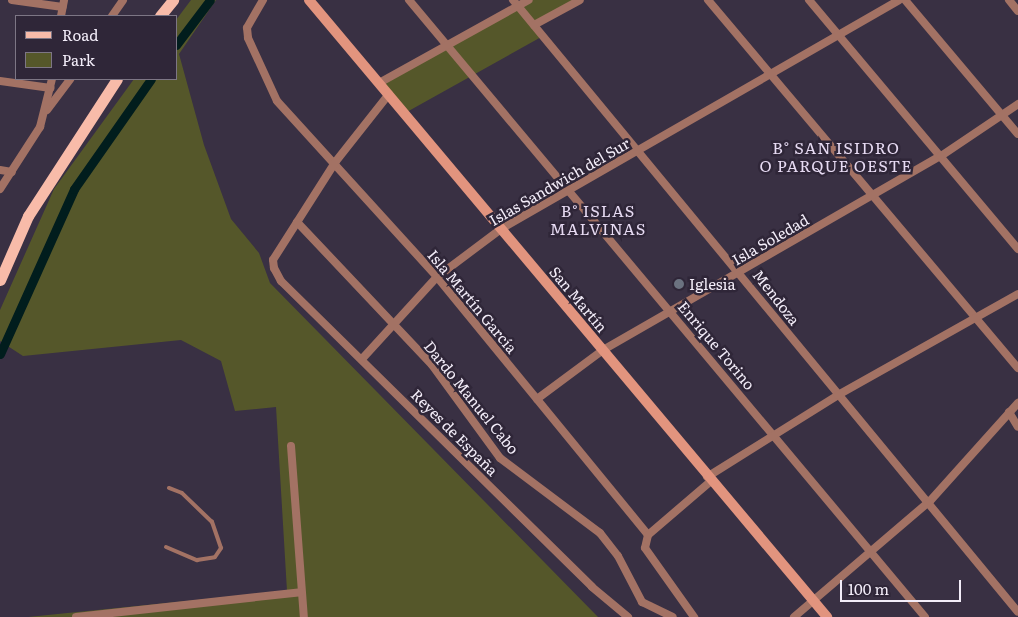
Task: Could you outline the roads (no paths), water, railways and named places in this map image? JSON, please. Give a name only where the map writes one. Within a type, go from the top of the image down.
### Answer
[{"type":"main road","points":[[161,15],[173,0]]},
{"type":"main road","points":[[169,15],[180,0]]},
{"type":"main road","name":"San Martín","points":[[309,0],[709,479],[827,617]]},
{"type":"main road","points":[[0,263],[30,197],[111,80]]},
{"type":"main road","points":[[0,280],[28,216],[116,80]]},
{"type":"street","points":[[12,0],[63,4]]},
{"type":"street","points":[[113,15],[123,0]]},
{"type":"street","name":"Isla Martín García","points":[[263,0],[247,28],[248,38],[277,101],[336,161],[437,277],[648,535]]},
{"type":"street","name":"Enrique Torino","points":[[409,0],[774,436],[872,550],[925,617]]},
{"type":"street","points":[[379,83],[448,45],[516,3],[529,0]]},
{"type":"street","points":[[534,25],[580,0]]},
{"type":"street","points":[[708,0],[770,76],[979,319],[1018,368]]},
{"type":"street","points":[[809,0],[1018,249]]},
{"type":"street","name":"Islas Sandwich del Sur","points":[[362,359],[437,277],[501,229],[770,76],[838,34],[899,0]]},
{"type":"street","points":[[905,0],[1018,134]]},
{"type":"street","points":[[1009,0],[1018,11]]},
{"type":"street","name":"Mendoza","points":[[516,3],[641,150],[838,395],[930,501],[1018,612]]},
{"type":"street","points":[[45,114],[52,80]]},
{"type":"street","points":[[0,189],[12,172],[45,114],[69,80]]},
{"type":"street","points":[[0,81],[50,88]]},
{"type":"street","points":[[298,222],[336,161],[389,94]]},
{"type":"street","name":"Isla Soledad","points":[[537,399],[603,350],[941,156],[1003,116],[1018,104]]},
{"type":"street","points":[[0,170],[12,172]]},
{"type":"street","name":"Reyes de España","points":[[298,222],[273,260],[281,281],[592,587],[628,617]]},
{"type":"street","name":"Dardo Manuel Cabo","points":[[298,222],[392,325],[432,365],[500,458],[600,533],[618,556],[642,602],[673,617]]},
{"type":"street","points":[[692,617],[645,548],[648,535],[709,479],[774,436],[838,395],[979,319],[1018,294]]},
{"type":"street","points":[[794,617],[812,599],[930,501],[1018,404]]},
{"type":"street","points":[[1009,412],[1018,427]]},
{"type":"street","points":[[291,446],[304,617]]},
{"type":"street","points":[[76,617],[301,592]]},
{"type":"lane","points":[[166,547],[197,560],[212,558],[221,548],[212,522],[182,493],[169,488]]},
{"type":"waterway","points":[[178,42],[210,0]]},
{"type":"waterway","points":[[0,354],[74,189],[150,80]]},
{"type":"place","name":"Iglesia","points":[[679,284]]},
{"type":"district","name":"B° SAN ISIDRO O PARQUE OESTE","points":[[836,156]]},
{"type":"district","name":"B° ISLAS MALVINAS","points":[[598,219]]}]
